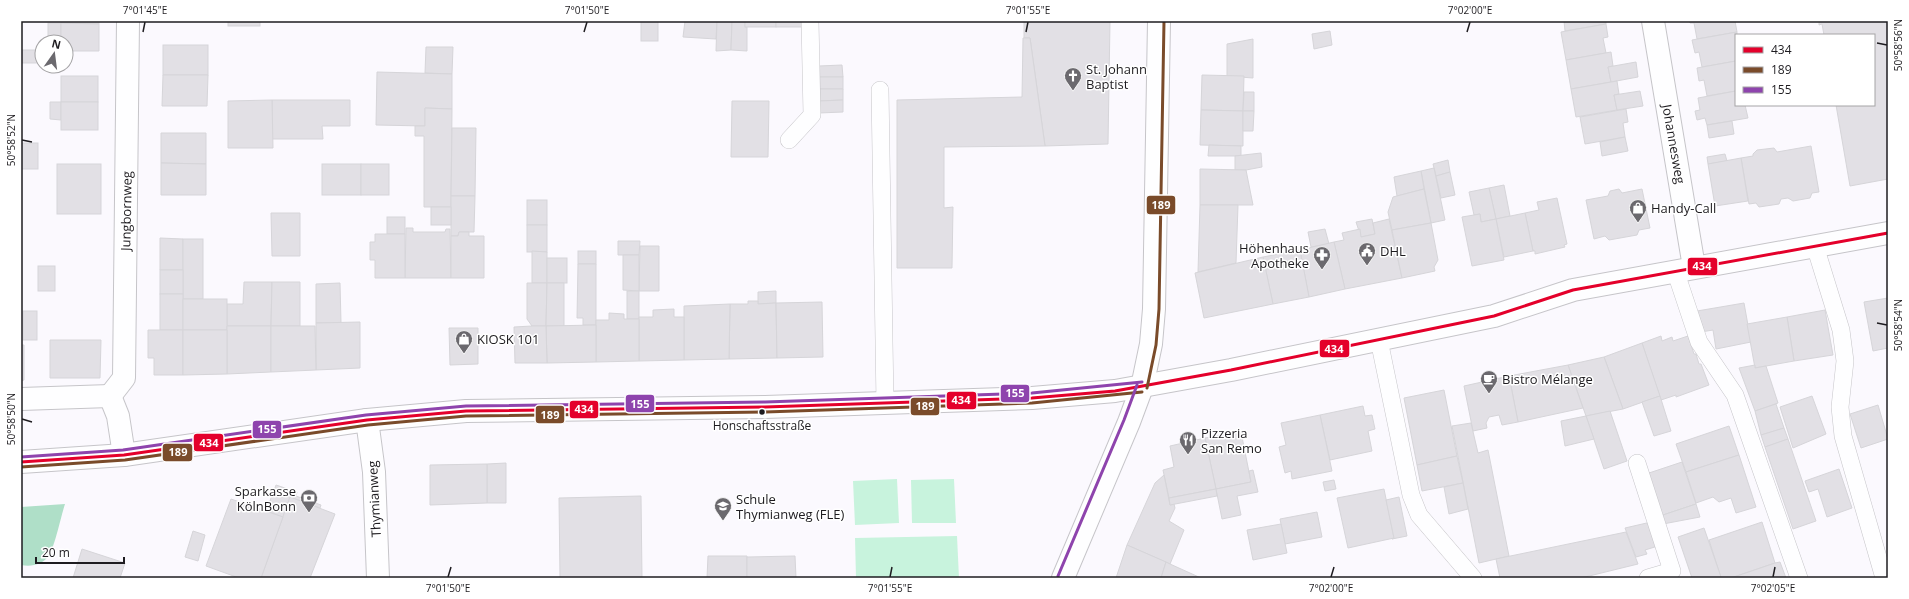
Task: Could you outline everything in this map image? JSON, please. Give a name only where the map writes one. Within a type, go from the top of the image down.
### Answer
[{"type":"street","name":"Jungbornweg","points":[[110,396],[124,378],[128,21]]},
{"type":"street","points":[[1063,578],[1129,422],[1142,387],[1152,344],[1154,309],[1159,21]]},
{"type":"street","name":"Johannesweg","points":[[1653,21],[1684,269]]},
{"type":"street","points":[[21,462],[124,455],[367,420],[466,411],[764,407],[1032,398],[1142,387],[1494,316],[1573,290],[1888,233]]},
{"type":"street","points":[[21,399],[110,396],[118,416],[124,455]]},
{"type":"street","name":"Thymianweg","points":[[367,420],[374,472],[378,578]]},
{"type":"lane","points":[[789,140],[812,115],[810,21]]},
{"type":"lane","points":[[880,90],[885,403]]},
{"type":"lane","points":[[1814,246],[1841,330],[1846,361],[1840,407],[1843,436],[1884,578]]},
{"type":"lane","points":[[1684,269],[1699,342],[1735,395],[1799,578]]},
{"type":"lane","points":[[1379,340],[1411,495],[1419,515],[1473,578]]},
{"type":"lane","points":[[1637,463],[1672,571],[1648,578]]},
{"type":"green space","points":[[897,479],[899,523],[855,525],[853,481]]},
{"type":"green space","points":[[954,479],[956,523],[912,523],[911,480]]},
{"type":"green space","points":[[65,504],[56,538],[49,555],[40,563],[29,566],[21,565],[21,507]]},
{"type":"green space","points":[[957,536],[959,578],[856,578],[855,538]]},
{"type":"building","points":[[61,21],[99,21],[99,24],[61,23]]},
{"type":"building","points":[[228,21],[260,21],[260,26],[228,26]]},
{"type":"building","points":[[641,21],[658,21],[658,41],[641,41]]},
{"type":"building","points":[[685,21],[717,21],[716,39],[683,37]]},
{"type":"building","points":[[717,21],[732,21],[731,50],[716,51]]},
{"type":"building","points":[[732,21],[745,21],[745,27],[747,27],[747,51],[731,50]]},
{"type":"building","points":[[745,21],[776,21],[776,27],[745,27]]},
{"type":"building","points":[[776,21],[803,21],[803,27],[776,27]]},
{"type":"building","name":"St. Johann Baptist","points":[[1024,21],[1110,21],[1108,144],[1045,146],[1030,38],[1024,38]]},
{"type":"building","points":[[1564,21],[1606,21],[1606,24],[1565,31]]},
{"type":"building","points":[[1689,21],[1735,21],[1737,32],[1697,39],[1694,23],[1690,23]]},
{"type":"building","points":[[1819,21],[1888,21],[1888,179],[1850,186],[1836,106],[1875,106],[1875,34],[1824,34],[1822,24],[1819,25]]},
{"type":"building","points":[[48,23],[61,23],[61,34],[48,34]]},
{"type":"building","points":[[61,23],[99,24],[99,51],[74,51],[74,34],[61,34]]},
{"type":"building","points":[[1606,24],[1608,37],[1603,38],[1606,53],[1566,60],[1561,32]]},
{"type":"building","points":[[1330,31],[1332,45],[1314,49],[1312,34]]},
{"type":"building","points":[[1737,32],[1737,34],[1735,34],[1735,61],[1702,67],[1699,52],[1695,53],[1692,40]]},
{"type":"building","points":[[1023,38],[1030,38],[1045,146],[944,147],[944,208],[953,207],[952,268],[897,268],[897,100],[1022,97]]},
{"type":"building","points":[[1253,39],[1253,78],[1227,76],[1227,44]]},
{"type":"building","points":[[163,45],[208,45],[208,75],[163,75]]},
{"type":"building","points":[[426,47],[453,47],[452,74],[425,73]]},
{"type":"building","points":[[22,50],[34,50],[34,63],[22,63]]},
{"type":"building","points":[[1611,52],[1613,66],[1608,67],[1611,82],[1571,89],[1566,60]]},
{"type":"building","points":[[1735,61],[1735,91],[1707,96],[1704,80],[1699,81],[1697,68]]},
{"type":"building","points":[[1636,62],[1638,77],[1611,82],[1608,67]]},
{"type":"building","points":[[842,65],[843,77],[819,77],[819,66]]},
{"type":"building","points":[[377,72],[452,74],[452,109],[425,108],[425,126],[376,125]]},
{"type":"building","points":[[163,75],[208,75],[207,106],[162,106]]},
{"type":"building","points":[[1202,75],[1244,76],[1243,111],[1201,110]]},
{"type":"building","points":[[61,76],[98,76],[98,102],[61,102]]},
{"type":"building","points":[[819,77],[843,77],[843,89],[819,89]]},
{"type":"building","points":[[1617,81],[1619,94],[1614,95],[1617,110],[1576,117],[1571,89]]},
{"type":"building","points":[[819,89],[843,89],[843,100],[819,101]]},
{"type":"building","points":[[1640,91],[1643,106],[1617,110],[1614,95]]},
{"type":"building","points":[[1735,91],[1735,106],[1745,106],[1748,118],[1707,125],[1705,118],[1697,120],[1695,111],[1700,110],[1698,98]]},
{"type":"building","points":[[1244,92],[1254,92],[1254,111],[1243,111]]},
{"type":"building","points":[[272,100],[350,100],[350,126],[322,126],[323,139],[272,139]]},
{"type":"building","points":[[272,100],[273,148],[228,148],[228,101]]},
{"type":"building","points":[[843,100],[843,112],[819,113],[819,101]]},
{"type":"building","points":[[732,101],[769,101],[768,157],[731,157]]},
{"type":"building","points":[[50,102],[61,102],[61,120],[50,119]]},
{"type":"building","points":[[61,102],[98,102],[98,130],[61,130]]},
{"type":"building","points":[[425,108],[452,109],[451,207],[424,207],[424,136],[415,136],[415,126],[425,126]]},
{"type":"building","points":[[1626,109],[1628,122],[1623,123],[1625,137],[1585,144],[1580,117]]},
{"type":"building","points":[[1201,110],[1243,111],[1243,146],[1200,145]]},
{"type":"building","points":[[1243,111],[1254,111],[1253,131],[1243,131]]},
{"type":"building","points":[[1732,121],[1734,134],[1709,138],[1707,125]]},
{"type":"building","points":[[452,128],[476,128],[475,196],[451,196]]},
{"type":"building","points":[[161,133],[206,133],[206,164],[161,163]]},
{"type":"building","points":[[1625,137],[1628,151],[1602,156],[1600,142]]},
{"type":"building","points":[[21,143],[38,143],[38,169],[21,169]]},
{"type":"building","points":[[1209,145],[1241,146],[1241,156],[1208,156]]},
{"type":"building","points":[[1811,146],[1819,192],[1812,193],[1810,198],[1793,201],[1788,198],[1781,199],[1779,204],[1759,207],[1756,203],[1749,204],[1741,158],[1753,156],[1757,150],[1774,148],[1777,152]]},
{"type":"building","points":[[1261,153],[1262,167],[1246,170],[1235,170],[1235,156]]},
{"type":"building","points":[[1725,154],[1727,161],[1708,164],[1707,157]]},
{"type":"building","points":[[1741,158],[1748,201],[1715,206],[1708,164]]},
{"type":"building","points":[[1448,160],[1450,172],[1436,176],[1433,164]]},
{"type":"building","points":[[161,163],[206,164],[206,195],[161,195]]},
{"type":"building","points":[[57,164],[101,164],[101,214],[57,214]]},
{"type":"building","points":[[322,164],[361,164],[361,195],[322,195]]},
{"type":"building","points":[[361,164],[389,164],[389,195],[361,195]]},
{"type":"building","points":[[1434,168],[1445,220],[1431,223],[1421,171]]},
{"type":"building","points":[[1200,169],[1246,170],[1253,205],[1200,205]]},
{"type":"building","points":[[1421,171],[1424,189],[1397,196],[1394,177]]},
{"type":"building","points":[[1450,172],[1455,195],[1441,198],[1436,176]]},
{"type":"building","points":[[1504,185],[1510,216],[1496,219],[1489,188]]},
{"type":"building","points":[[1489,188],[1496,219],[1481,222],[1480,214],[1474,215],[1469,192]]},
{"type":"building","points":[[1424,189],[1431,223],[1392,230],[1388,212],[1393,197]]},
{"type":"building","points":[[1619,189],[1622,193],[1642,189],[1650,228],[1639,230],[1637,235],[1609,240],[1605,236],[1594,239],[1586,200],[1608,196],[1610,191]]},
{"type":"building","points":[[451,196],[475,196],[474,232],[459,232],[458,236],[451,236]]},
{"type":"building","points":[[1557,198],[1567,244],[1564,245],[1565,247],[1535,254],[1535,251],[1533,251],[1525,213],[1539,210],[1537,202]]},
{"type":"building","points":[[527,200],[547,200],[547,225],[527,225]]},
{"type":"building","points":[[1200,205],[1238,205],[1236,263],[1198,272]]},
{"type":"building","points":[[431,207],[451,207],[451,225],[431,225]]},
{"type":"building","points":[[271,213],[300,213],[300,256],[272,256]]},
{"type":"building","points":[[1525,213],[1533,251],[1504,257],[1496,219]]},
{"type":"building","points":[[1480,214],[1481,222],[1496,219],[1504,260],[1472,266],[1462,217]]},
{"type":"building","points":[[387,217],[405,217],[405,234],[387,234]]},
{"type":"building","points":[[1372,219],[1375,234],[1361,237],[1356,222]]},
{"type":"building","points":[[1389,219],[1402,278],[1345,289],[1334,242],[1344,240],[1342,233],[1360,229],[1361,237],[1375,234],[1373,223]]},
{"type":"building","points":[[1431,223],[1438,260],[1434,267],[1435,271],[1402,278],[1392,230]]},
{"type":"building","points":[[527,225],[547,225],[547,252],[527,252]]},
{"type":"building","points":[[406,228],[413,228],[413,232],[445,232],[446,229],[450,229],[451,278],[405,278]]},
{"type":"building","points":[[1325,229],[1329,244],[1311,247],[1308,232]]},
{"type":"building","points":[[459,232],[469,232],[469,236],[484,236],[484,278],[451,278],[451,236],[458,236]]},
{"type":"building","points":[[375,234],[405,234],[405,278],[375,278],[375,260],[370,260],[370,242],[375,242]]},
{"type":"building","points":[[160,238],[183,239],[183,270],[160,270]]},
{"type":"building","points":[[183,239],[203,239],[203,299],[183,299]]},
{"type":"building","points":[[618,241],[640,241],[639,255],[618,255]]},
{"type":"building","points":[[1334,242],[1345,289],[1309,297],[1300,250]]},
{"type":"building","points":[[640,246],[659,246],[659,291],[639,291]]},
{"type":"building","points":[[1300,250],[1309,297],[1273,304],[1263,257]]},
{"type":"building","points":[[532,251],[547,252],[547,283],[532,283]]},
{"type":"building","points":[[578,251],[596,251],[596,264],[578,264]]},
{"type":"building","points":[[623,255],[639,255],[639,291],[623,290]]},
{"type":"building","points":[[1263,257],[1273,304],[1204,318],[1195,273]]},
{"type":"building","points":[[547,258],[567,258],[567,283],[547,283]]},
{"type":"building","points":[[578,264],[596,264],[596,325],[583,325],[583,318],[577,318]]},
{"type":"building","points":[[38,266],[55,266],[55,291],[38,291]]},
{"type":"building","points":[[160,270],[183,270],[183,294],[160,294]]},
{"type":"building","points":[[244,282],[272,282],[271,326],[227,326],[227,304],[243,304]]},
{"type":"building","points":[[272,282],[300,282],[300,326],[271,326]]},
{"type":"building","points":[[340,283],[341,323],[316,323],[316,284]]},
{"type":"building","points":[[527,283],[547,283],[546,326],[532,326],[527,319]]},
{"type":"building","points":[[547,283],[564,283],[564,326],[546,326]]},
{"type":"building","points":[[627,291],[639,291],[639,319],[627,319]]},
{"type":"building","points":[[776,291],[776,303],[758,304],[758,292]]},
{"type":"building","points":[[160,294],[183,294],[183,330],[160,330]]},
{"type":"building","points":[[1888,298],[1888,348],[1873,351],[1864,302]]},
{"type":"building","points":[[183,299],[227,299],[227,330],[183,330]]},
{"type":"building","points":[[748,301],[758,301],[758,304],[776,303],[777,358],[729,359],[730,304],[748,304]]},
{"type":"building","points":[[822,302],[823,357],[777,358],[776,303]]},
{"type":"building","points":[[1744,303],[1751,342],[1716,349],[1713,330],[1701,332],[1697,311]]},
{"type":"building","points":[[730,304],[729,359],[684,360],[684,306]]},
{"type":"building","points":[[674,309],[674,317],[684,317],[684,360],[639,361],[639,317],[653,317],[653,310]]},
{"type":"building","points":[[1825,310],[1833,355],[1794,361],[1787,317]]},
{"type":"building","points":[[23,311],[37,311],[37,340],[23,340]]},
{"type":"building","points":[[609,313],[624,314],[624,319],[639,319],[639,361],[596,362],[596,320],[609,320]]},
{"type":"building","points":[[1787,317],[1794,361],[1755,368],[1747,324]]},
{"type":"building","points":[[360,322],[360,368],[316,370],[316,323]]},
{"type":"building","points":[[596,325],[596,362],[547,363],[546,326]]},
{"type":"building","points":[[227,326],[271,326],[271,372],[227,374]]},
{"type":"building","points":[[271,326],[315,326],[316,370],[271,372]]},
{"type":"building","points":[[546,326],[547,363],[515,363],[514,327]]},
{"type":"building","points":[[449,328],[478,328],[478,364],[450,365]]},
{"type":"building","points":[[148,330],[183,330],[183,375],[154,375],[154,358],[148,358]]},
{"type":"building","points":[[183,330],[227,330],[227,374],[183,375]]},
{"type":"building","points":[[1661,336],[1662,341],[1672,337],[1673,341],[1688,336],[1694,354],[1696,354],[1699,364],[1701,364],[1709,385],[1676,397],[1676,395],[1661,400],[1642,343]]},
{"type":"building","points":[[50,340],[101,340],[100,378],[50,378]]},
{"type":"building","points":[[1642,343],[1660,396],[1623,409],[1604,357]]},
{"type":"building","points":[[21,345],[24,345],[24,380],[21,381]]},
{"type":"building","points":[[1604,357],[1623,409],[1586,416],[1568,365]]},
{"type":"building","points":[[1568,365],[1583,408],[1518,422],[1509,376]]},
{"type":"building","points":[[1755,365],[1755,368],[1766,366],[1778,403],[1755,411],[1739,368]]},
{"type":"building","points":[[1509,376],[1518,422],[1502,425],[1499,415],[1489,417],[1486,423],[1487,428],[1473,431],[1464,386]]},
{"type":"building","points":[[1444,390],[1457,456],[1417,465],[1404,398]]},
{"type":"building","points":[[1660,396],[1671,431],[1654,436],[1642,402]]},
{"type":"building","points":[[1812,396],[1826,434],[1793,448],[1780,407]]},
{"type":"building","points":[[1776,404],[1784,428],[1761,435],[1755,411]]},
{"type":"building","points":[[1878,405],[1888,439],[1861,448],[1850,414]]},
{"type":"building","points":[[1363,406],[1365,416],[1372,415],[1375,429],[1368,431],[1372,451],[1330,460],[1320,415]]},
{"type":"building","points":[[1610,411],[1627,461],[1604,469],[1586,416]]},
{"type":"building","points":[[1320,415],[1332,471],[1292,479],[1291,471],[1285,473],[1279,447],[1286,445],[1281,423]]},
{"type":"building","points":[[1586,416],[1594,439],[1565,446],[1561,421]]},
{"type":"building","points":[[1471,423],[1478,453],[1488,450],[1509,556],[1479,563],[1452,426]]},
{"type":"building","points":[[1729,426],[1739,455],[1686,472],[1676,444]]},
{"type":"building","points":[[1784,428],[1788,439],[1765,447],[1761,435]]},
{"type":"building","points":[[1241,432],[1251,482],[1216,489],[1205,438]]},
{"type":"building","points":[[1205,438],[1216,489],[1169,498],[1163,470],[1174,467],[1170,446]]},
{"type":"building","points":[[1788,439],[1816,521],[1793,529],[1765,447]]},
{"type":"building","points":[[1739,455],[1756,507],[1736,513],[1731,498],[1719,502],[1713,497],[1696,503],[1686,472]]},
{"type":"building","points":[[1457,456],[1463,483],[1422,491],[1417,465]]},
{"type":"building","points":[[1682,462],[1696,504],[1660,516],[1646,474]]},
{"type":"building","points":[[506,463],[506,503],[487,503],[487,464]]},
{"type":"building","points":[[487,464],[487,503],[430,505],[430,465]]},
{"type":"building","points":[[1839,469],[1852,508],[1827,517],[1818,489],[1809,492],[1805,481]]},
{"type":"building","points":[[1253,470],[1258,492],[1237,496],[1241,515],[1222,519],[1216,489],[1251,482],[1249,471]]},
{"type":"building","points":[[1164,475],[1170,505],[1174,504],[1175,508],[1169,521],[1184,530],[1170,564],[1127,545],[1155,483]]},
{"type":"building","points":[[1334,480],[1336,489],[1325,491],[1323,482]]},
{"type":"building","points":[[1463,483],[1468,509],[1449,514],[1444,487]]},
{"type":"building","points":[[276,485],[297,492],[296,496],[321,505],[320,508],[290,497],[283,517],[266,511]]},
{"type":"building","points":[[1216,489],[1217,496],[1170,505],[1169,498]]},
{"type":"building","points":[[1384,489],[1394,538],[1348,548],[1337,498]]},
{"type":"building","points":[[641,496],[642,578],[560,578],[559,498]]},
{"type":"building","points":[[290,497],[335,514],[310,578],[261,578]]},
{"type":"building","points":[[1399,497],[1407,536],[1392,539],[1394,538],[1386,500]]},
{"type":"building","points":[[231,499],[283,517],[261,578],[239,578],[206,566]]},
{"type":"building","points":[[1696,504],[1700,517],[1663,524],[1660,516]]},
{"type":"building","points":[[1317,512],[1322,537],[1285,544],[1280,519]]},
{"type":"building","points":[[1651,522],[1658,546],[1645,550],[1647,554],[1636,557],[1625,528]]},
{"type":"building","points":[[1762,522],[1775,563],[1731,578],[1721,578],[1709,540]]},
{"type":"building","points":[[1281,524],[1287,553],[1253,560],[1247,530]]},
{"type":"building","points":[[1704,528],[1721,577],[1718,578],[1692,578],[1678,537]]},
{"type":"building","points":[[193,531],[205,535],[198,561],[185,557]]},
{"type":"building","points":[[1626,532],[1638,564],[1581,578],[1500,578],[1496,559]]},
{"type":"building","points":[[1127,545],[1166,562],[1161,578],[1116,578]]},
{"type":"building","points":[[82,549],[125,563],[120,578],[73,578]]},
{"type":"building","points":[[708,556],[747,556],[747,578],[707,578]]},
{"type":"building","points":[[795,556],[796,578],[747,578],[747,557]]},
{"type":"building","points":[[1166,562],[1170,564],[1201,578],[1161,578]]},
{"type":"building","points":[[1780,562],[1786,578],[1731,578],[1775,563]]},
{"type":"transit line","name":"189","points":[[1147,388],[1156,345],[1159,309],[1164,21]]},
{"type":"transit line","name":"434","points":[[21,462],[124,455],[367,420],[466,411],[765,407],[1032,398],[1115,391],[1231,370],[1494,316],[1573,290],[1888,233]]},
{"type":"transit line","name":"155","points":[[21,457],[123,450],[366,415],[466,406],[765,402],[1032,393],[1142,382]]},
{"type":"transit line","name":"155","points":[[1058,576],[1124,420],[1137,385]]},
{"type":"transit line","name":"189","points":[[21,467],[125,460],[368,425],[466,416],[765,412],[1032,403],[1142,392]]},
{"type":"place","name":"St. Johann Baptist","points":[[1073,91]]},
{"type":"place","name":"Handy-Call","points":[[1638,223]]},
{"type":"place","name":"DHL","points":[[1367,266]]},
{"type":"place","name":"Höhenhaus Apotheke","points":[[1322,270]]},
{"type":"place","name":"KIOSK 101","points":[[464,354]]},
{"type":"place","name":"Bistro Mélange","points":[[1489,394]]},
{"type":"place","name":"Honschaftsstraße","points":[[762,412]]},
{"type":"place","name":"Pizzeria San Remo","points":[[1188,455]]},
{"type":"place","name":"Sparkasse KölnBonn","points":[[309,513]]},
{"type":"place","name":"Schule Thymianweg (FLE)","points":[[723,521]]}]
